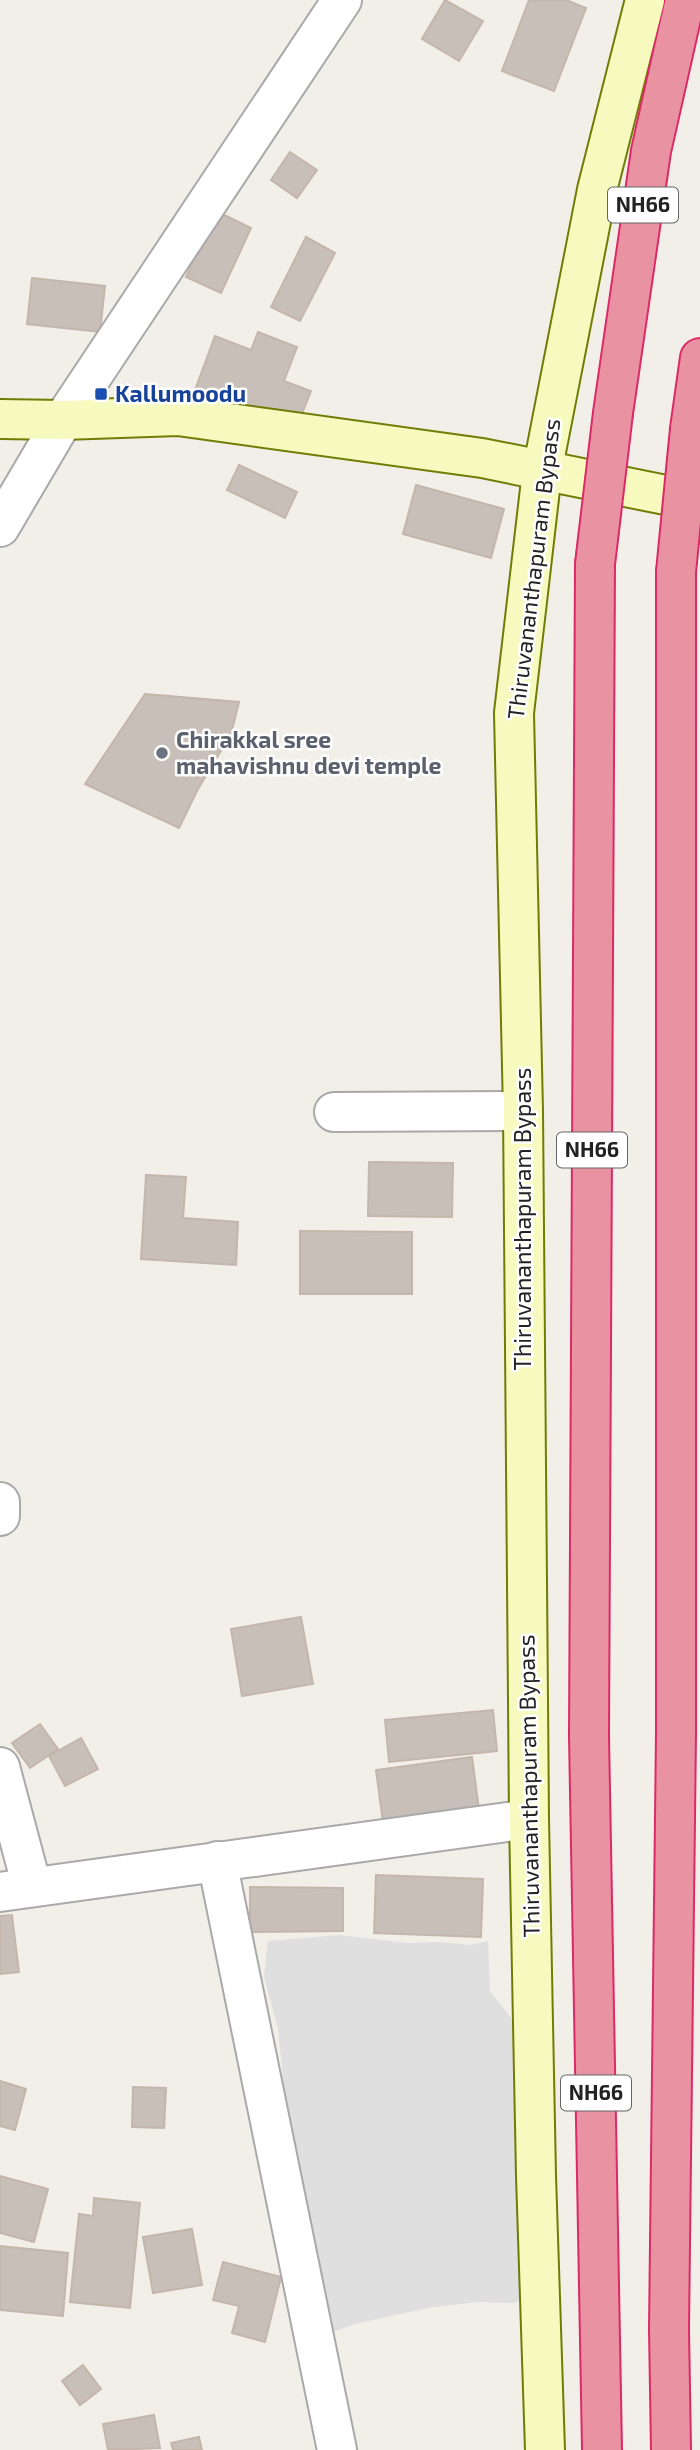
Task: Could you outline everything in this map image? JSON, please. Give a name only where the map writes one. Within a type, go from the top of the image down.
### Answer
[{"type":"highway","name":"NH66","points":[[603,2450],[589,1736],[595,564],[613,413],[651,151],[685,0]]},
{"type":"highway","points":[[671,2450],[669,2329],[676,1733],[677,572],[690,429],[700,358]]},
{"type":"street","points":[[0,527],[63,420],[342,0]]},
{"type":"street","name":"Thiruvananthapuram Bypass","points":[[545,2450],[528,1819],[523,1111],[513,713],[542,472],[597,190],[645,0]]},
{"type":"street","points":[[0,419],[178,416],[481,458],[700,502]]},
{"type":"street","points":[[334,1112],[523,1111]]},
{"type":"street","points":[[0,1502],[0,1516]]},
{"type":"street","points":[[0,1767],[16,1889],[528,1819]]},
{"type":"street","points":[[218,1861],[337,2450]]},
{"type":"shaded area","points":[[340,1935],[407,1943],[442,1942],[470,1945],[488,1941],[490,1991],[511,2018],[517,2047],[528,2298],[513,2303],[478,2302],[428,2308],[355,2324],[327,2334],[300,2194],[278,2029],[264,1977],[268,1941]]},
{"type":"building","points":[[445,0],[483,21],[459,61],[422,39]]},
{"type":"building","points":[[529,0],[566,0],[586,8],[554,91],[502,71]]},
{"type":"building","points":[[290,152],[317,170],[297,198],[271,180]]},
{"type":"building","points":[[216,211],[251,228],[221,293],[186,277]]},
{"type":"building","points":[[306,237],[335,253],[300,321],[271,307]]},
{"type":"building","points":[[32,278],[105,286],[100,332],[27,324]]},
{"type":"building","points":[[258,332],[297,347],[284,381],[311,391],[296,429],[195,390],[215,336],[251,350]]},
{"type":"building","points":[[239,465],[297,492],[285,518],[227,490]]},
{"type":"building","points":[[416,485],[504,509],[491,558],[403,534]]},
{"type":"building","name":"Chirakkal sree mahavishnu devi temple","points":[[145,694],[239,702],[231,734],[198,789],[179,828],[85,784]]},
{"type":"building","points":[[369,1162],[453,1163],[452,1217],[368,1216]]},
{"type":"building","points":[[146,1175],[186,1177],[183,1218],[238,1222],[236,1265],[141,1259]]},
{"type":"building","points":[[300,1231],[412,1232],[412,1294],[300,1294]]},
{"type":"building","points":[[301,1617],[313,1684],[242,1696],[231,1629]]},
{"type":"building","points":[[493,1710],[497,1751],[389,1762],[385,1720]]},
{"type":"building","points":[[40,1724],[58,1749],[30,1768],[12,1743]]},
{"type":"building","points":[[81,1738],[98,1769],[65,1786],[49,1756]]},
{"type":"building","points":[[472,1757],[480,1817],[384,1830],[376,1770]]},
{"type":"building","points":[[376,1875],[483,1879],[481,1937],[374,1933]]},
{"type":"building","points":[[250,1887],[343,1888],[343,1931],[250,1932]]},
{"type":"building","points":[[12,1915],[19,1972],[0,1974],[0,1916]]},
{"type":"building","points":[[0,2081],[26,2089],[15,2130],[0,2126]]},
{"type":"building","points":[[133,2087],[166,2088],[164,2128],[132,2127]]},
{"type":"building","points":[[0,2176],[48,2189],[34,2242],[0,2233]]},
{"type":"building","points":[[94,2198],[140,2203],[130,2308],[70,2302],[79,2214],[93,2216]]},
{"type":"building","points":[[192,2229],[202,2285],[153,2293],[143,2237]]},
{"type":"building","points":[[0,2246],[68,2253],[63,2316],[0,2310]]},
{"type":"building","points":[[223,2262],[281,2277],[265,2342],[232,2333],[239,2306],[213,2300]]},
{"type":"building","points":[[83,2365],[101,2389],[80,2405],[62,2381]]},
{"type":"building","points":[[154,2415],[160,2448],[108,2450],[103,2424]]},
{"type":"building","points":[[199,2437],[202,2450],[173,2450],[171,2443]]},
{"type":"place","name":"Kallumoodu","points":[[101,394]]},
{"type":"place","name":"Chirakkal sree mahavishnu devi temple","points":[[162,753]]}]
